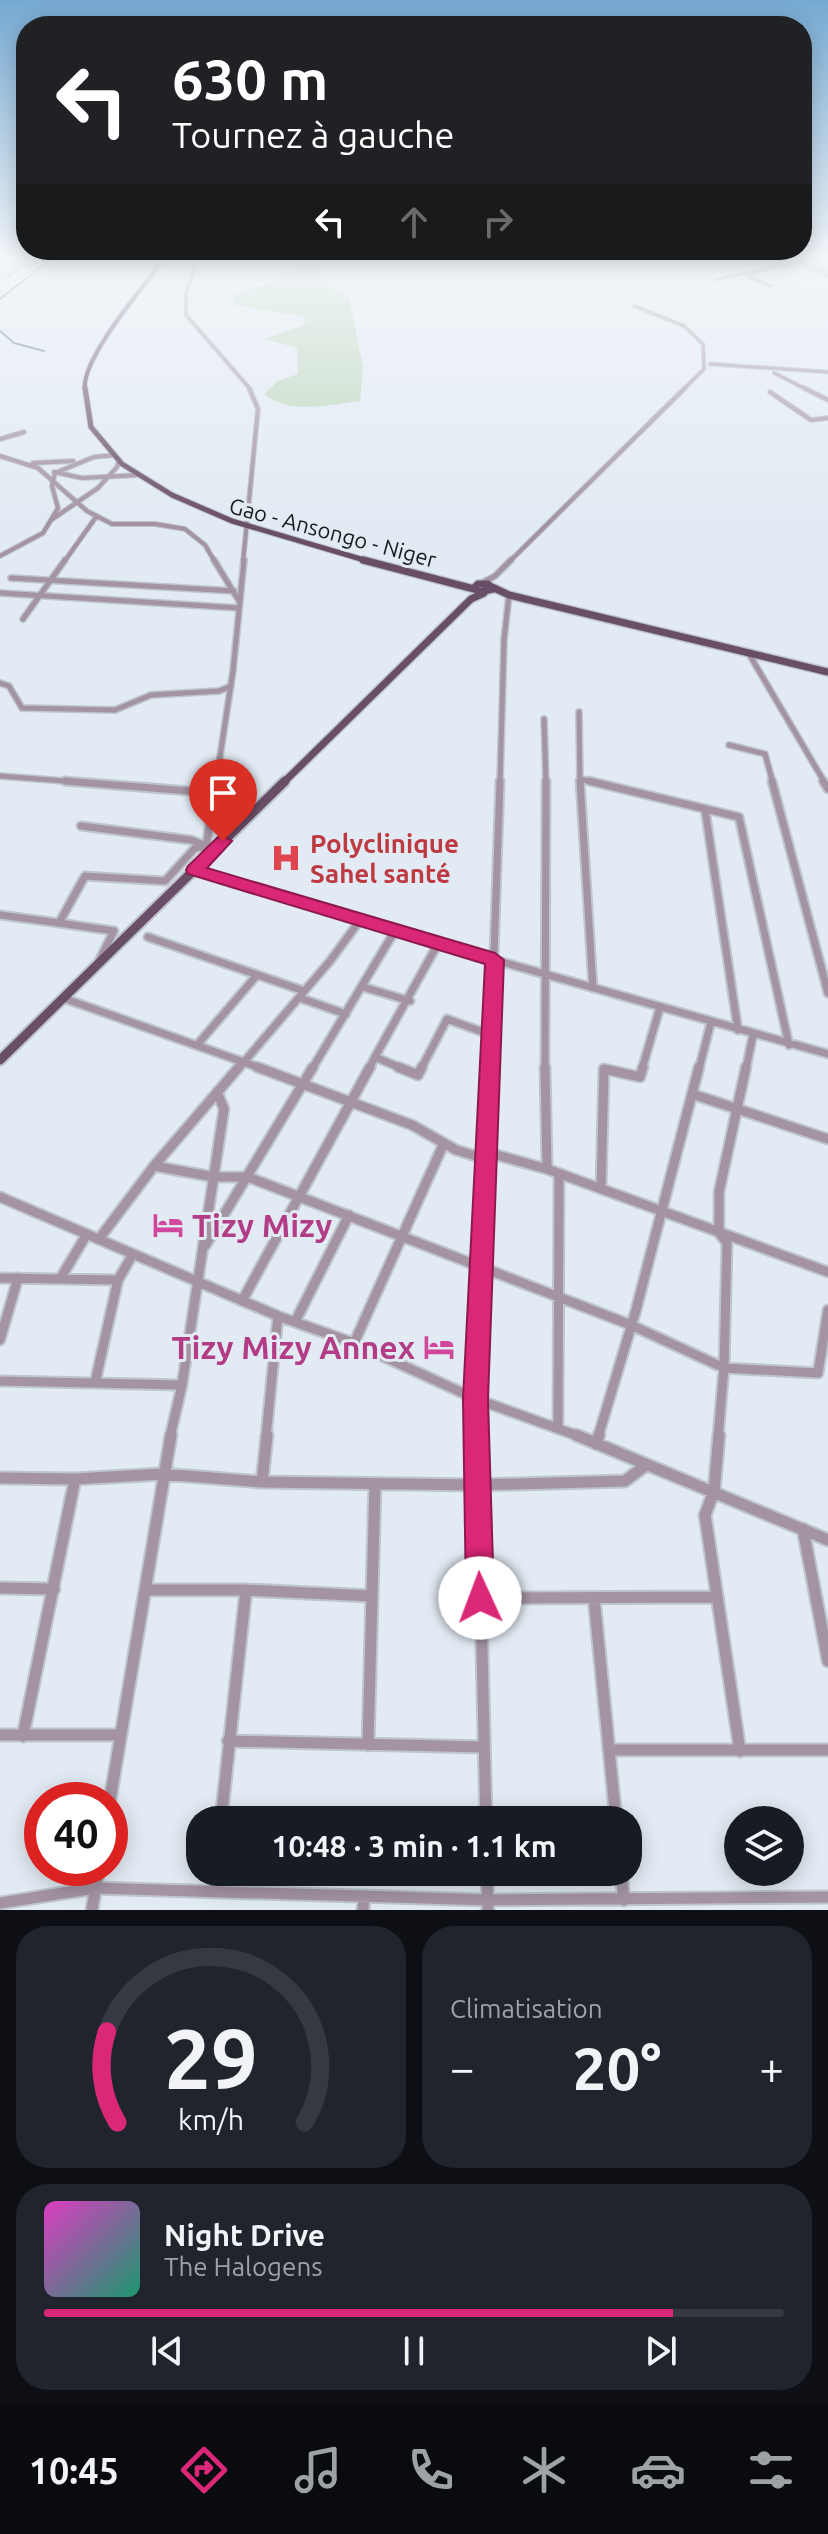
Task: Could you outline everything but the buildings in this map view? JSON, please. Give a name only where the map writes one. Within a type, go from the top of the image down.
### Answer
[{"type":"main road","name":"Gao - Ansongo - Niger","points":[[103,345],[85,379],[87,420],[95,437],[139,475],[184,502],[248,528],[489,590]]},
{"type":"main road","points":[[0,1060],[476,589],[828,672]]},
{"type":"street","points":[[204,861],[231,686],[258,409],[253,393],[212,345]]},
{"type":"street","points":[[476,589],[495,576],[704,369],[703,345]]},
{"type":"street","points":[[710,364],[828,372]]},
{"type":"street","points":[[774,373],[828,400]]},
{"type":"street","points":[[770,392],[811,420],[828,418]]},
{"type":"street","points":[[0,439],[24,432]]},
{"type":"street","points":[[53,475],[108,450]]},
{"type":"street","points":[[0,459],[30,463],[117,458],[117,467],[98,488],[51,520]]},
{"type":"street","points":[[30,463],[53,475],[82,478],[139,475]]},
{"type":"street","points":[[53,475],[87,511],[112,524],[155,524],[185,529],[205,545],[234,591],[239,605]]},
{"type":"street","points":[[2,557],[43,533],[58,508],[53,475]]},
{"type":"street","points":[[23,619],[96,517]]},
{"type":"street","points":[[489,590],[495,576]]},
{"type":"street","points":[[11,578],[234,591]]},
{"type":"street","points":[[0,593],[239,605]]},
{"type":"street","points":[[486,1806],[476,1399],[507,594]]},
{"type":"street","points":[[749,654],[828,789]]},
{"type":"street","points":[[0,683],[9,686],[22,708],[115,710],[151,695],[219,691],[231,686]]},
{"type":"street","points":[[579,712],[593,988]]},
{"type":"street","points":[[544,719],[547,839],[543,972],[547,1169]]},
{"type":"street","points":[[729,745],[765,754],[828,993]]},
{"type":"street","points":[[0,776],[214,793]]},
{"type":"street","points":[[580,779],[739,817],[789,1045]]},
{"type":"street","points":[[705,809],[738,1030]]},
{"type":"street","points":[[81,826],[191,840],[206,846]]},
{"type":"street","points":[[59,923],[85,876],[165,881],[195,848],[206,846]]},
{"type":"street","points":[[194,870],[753,1035],[828,1054]]},
{"type":"street","points":[[0,915],[114,931],[97,965]]},
{"type":"street","points":[[99,1239],[154,1166],[302,994],[361,919]]},
{"type":"street","points":[[203,1249],[396,929]]},
{"type":"street","points":[[148,937],[257,975],[346,1014]]},
{"type":"street","points":[[242,1301],[350,1101],[411,1001],[439,942]]},
{"type":"street","points":[[197,1045],[257,975]]},
{"type":"street","points":[[363,987],[411,1001]]},
{"type":"street","points":[[63,998],[304,1083],[412,1125],[444,1143],[547,1169],[828,1272]]},
{"type":"street","points":[[601,1189],[604,1069],[640,1077],[660,1007]]},
{"type":"street","points":[[375,1057],[418,1075],[447,1019],[491,1035]]},
{"type":"street","points":[[596,1444],[663,1213],[711,1022]]},
{"type":"street","points":[[740,1751],[705,1515],[714,1491],[724,1368],[727,1243],[719,1233],[719,1192],[753,1035]]},
{"type":"street","points":[[113,1782],[162,1474],[182,1385],[214,1177],[224,1109],[217,1092]]},
{"type":"street","points":[[692,1094],[828,1139]]},
{"type":"street","points":[[354,1343],[444,1143]]},
{"type":"street","points":[[154,1166],[214,1177],[248,1177],[631,1325],[724,1368],[818,1373],[828,1310]]},
{"type":"street","points":[[558,1427],[559,1174]]},
{"type":"street","points":[[0,1197],[278,1316],[354,1343],[476,1399],[558,1427],[828,1540]]},
{"type":"street","points":[[295,1322],[349,1215]]},
{"type":"street","points":[[60,1279],[87,1234]]},
{"type":"street","points":[[95,1383],[118,1280],[133,1254]]},
{"type":"street","points":[[0,1278],[118,1280]]},
{"type":"street","points":[[0,1340],[18,1278]]},
{"type":"street","points":[[262,1482],[278,1316]]},
{"type":"street","points":[[0,1381],[182,1385]]},
{"type":"street","points":[[0,1478],[75,1479],[162,1474],[262,1482],[477,1485],[625,1481],[646,1465]]},
{"type":"street","points":[[23,1736],[75,1479]]},
{"type":"street","points":[[368,1745],[375,1484]]},
{"type":"street","points":[[803,1529],[828,1661]]},
{"type":"street","points":[[0,1588],[54,1589]]},
{"type":"street","points":[[145,1590],[246,1590],[372,1596]]},
{"type":"street","points":[[222,1806],[246,1590]]},
{"type":"street","points":[[480,1598],[715,1597]]},
{"type":"street","points":[[594,1598],[615,1806]]},
{"type":"street","points":[[0,1735],[121,1735]]},
{"type":"street","points":[[228,1741],[484,1747]]},
{"type":"street","points":[[609,1750],[828,1750]]},
{"type":"street","points":[[214,1891],[215,1886]]},
{"type":"street","points":[[622,1886],[624,1900]]},
{"type":"street","points":[[92,1910],[95,1888]]},
{"type":"street","points":[[0,1903],[95,1888],[214,1891],[363,1904],[488,1905],[828,1897]]},
{"type":"green space","points":[[286,345],[359,345],[363,367],[360,401],[297,406],[285,405],[264,394],[278,381],[298,374],[297,348]]},
{"type":"waterway","points":[[22,345],[44,351]]},
{"type":"place","name":"Polyclinique Sahel santé","points":[[286,858]]},
{"type":"place","name":"Tizy Mizy","points":[[168,1225]]},
{"type":"place","name":"Tizy Mizy Annex","points":[[439,1347]]},
{"type":"route","points":[[223,841],[194,870],[495,960],[476,1399],[480,1598]]}]
